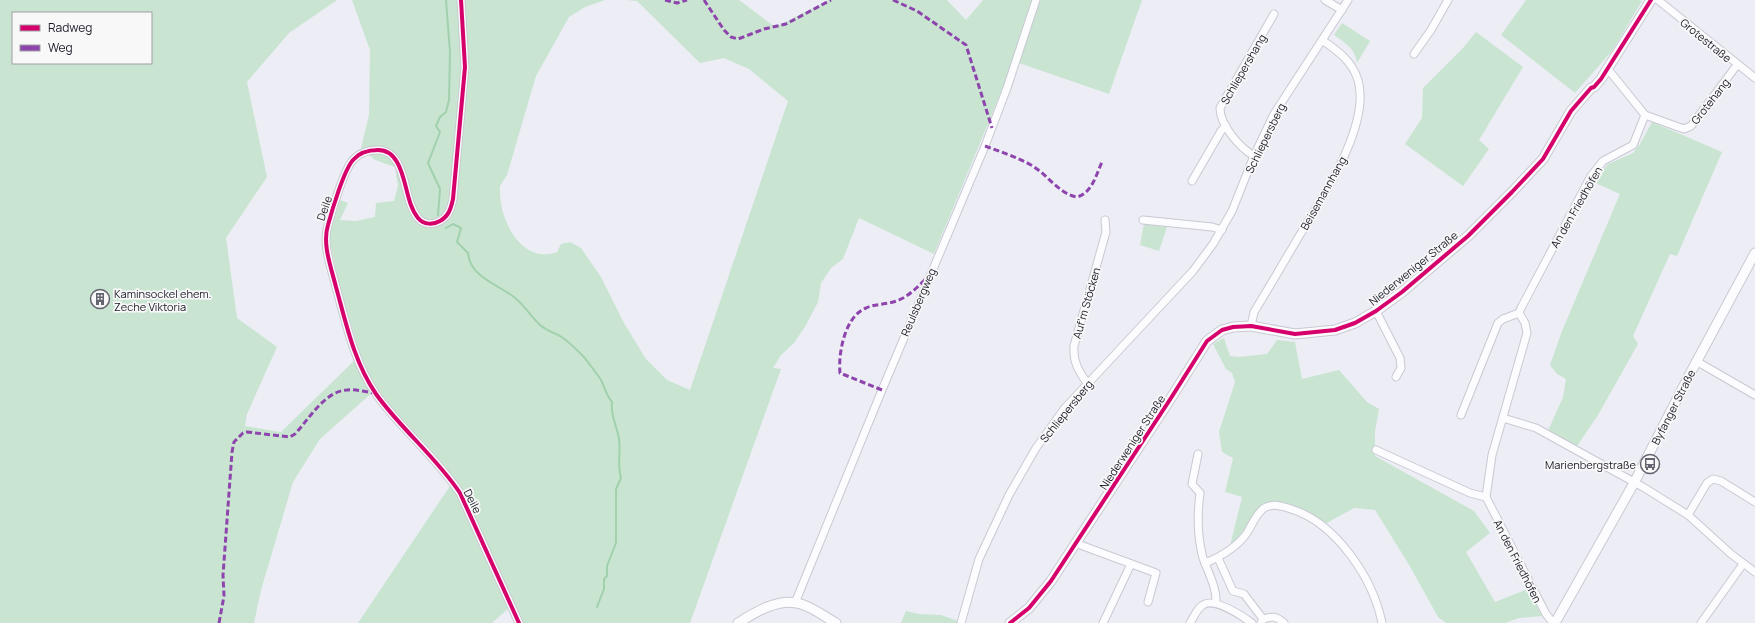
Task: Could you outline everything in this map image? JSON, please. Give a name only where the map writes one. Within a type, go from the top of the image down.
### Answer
[{"type":"street","name":"Deile","points":[[461,0],[466,67],[453,199],[449,212],[443,220],[436,223],[427,224],[420,220],[414,210],[396,160],[384,151],[368,151],[356,157],[348,167],[327,226],[326,241],[341,304],[362,371],[380,399],[446,474],[460,493],[519,623]]},
{"type":"street","name":"Reulsbergweg","points":[[795,602],[985,146],[1007,88],[1036,0]]},
{"type":"street","points":[[1325,0],[1342,10]]},
{"type":"street","name":"Schliepersberg","points":[[961,623],[979,559],[1009,495],[1049,428],[1087,383],[1151,318],[1193,271],[1222,230],[1240,193],[1254,156],[1274,114],[1348,0]]},
{"type":"street","points":[[1414,54],[1431,30],[1448,0]]},
{"type":"street","name":"Niederweniger Straße","points":[[1010,623],[1029,608],[1051,582],[1207,341],[1225,328],[1250,326],[1280,332],[1315,333],[1355,324],[1402,292],[1468,236],[1543,159],[1571,111],[1591,88],[1590,82],[1600,72],[1606,69],[1626,42],[1651,0]]},
{"type":"street","name":"Grotestraße","points":[[1658,0],[1755,78]]},
{"type":"street","name":"Schliepershang","points":[[1254,156],[1247,152],[1226,126],[1220,116],[1220,108],[1274,14]]},
{"type":"street","name":"Beisemannhang","points":[[1250,326],[1254,312],[1342,160],[1357,114],[1360,92],[1354,70],[1341,53],[1322,40]]},
{"type":"street","name":"Grotehang","points":[[1645,115],[1681,128],[1688,128],[1737,65]]},
{"type":"street","points":[[1606,69],[1645,115]]},
{"type":"street","name":"An den Friedhöfen","points":[[1519,313],[1591,176],[1603,162],[1633,145],[1645,115]]},
{"type":"street","points":[[1192,181],[1220,131],[1226,126]]},
{"type":"street","name":"Auf'm Stöcken","points":[[1087,383],[1076,366],[1073,357],[1074,346],[1106,232],[1105,220]]},
{"type":"street","points":[[1143,220],[1212,227],[1222,230]]},
{"type":"street","name":"Byfanger Straße","points":[[1554,623],[1634,483],[1696,361],[1755,253]]},
{"type":"street","name":"Niederweniger Straße","points":[[1376,311],[1400,358],[1401,368],[1396,377]]},
{"type":"street","points":[[1376,450],[1470,493],[1486,498],[1488,472],[1526,333],[1525,323],[1519,313],[1503,318],[1498,324],[1461,415]]},
{"type":"street","points":[[1696,361],[1755,395]]},
{"type":"street","points":[[1503,418],[1536,428],[1688,514],[1743,564],[1755,572]]},
{"type":"street","points":[[1198,454],[1192,484],[1200,493],[1197,526],[1205,563],[1217,596],[1216,603]]},
{"type":"street","points":[[1688,514],[1708,484],[1715,479],[1721,480],[1755,502]]},
{"type":"street","name":"An den Friedhöfen","points":[[1486,498],[1546,614],[1554,623]]},
{"type":"street","points":[[1205,563],[1218,558],[1242,538],[1259,512],[1271,505],[1301,512],[1322,525],[1336,537],[1356,564],[1374,596],[1382,623]]},
{"type":"street","points":[[1076,543],[1156,573],[1148,602]]},
{"type":"street","points":[[1218,558],[1233,591],[1244,594],[1262,621],[1276,616],[1284,623]]},
{"type":"street","points":[[1103,623],[1132,564]]},
{"type":"street","points":[[1701,623],[1743,564]]},
{"type":"street","points":[[738,623],[763,609],[795,602],[804,605],[836,623]]},
{"type":"street","points":[[1190,623],[1202,605],[1210,602],[1216,603],[1252,623]]},
{"type":"green space","points":[[0,0],[337,0],[289,33],[247,82],[267,177],[226,238],[237,318],[277,347],[247,414],[245,426],[281,432],[360,355],[338,281],[329,236],[340,200],[348,203],[340,220],[356,221],[375,217],[376,203],[394,201],[398,186],[395,167],[375,160],[361,148],[369,115],[370,50],[352,0],[605,0],[585,7],[569,17],[536,76],[507,175],[500,186],[501,205],[505,218],[514,236],[520,244],[528,250],[547,254],[557,252],[561,244],[570,242],[581,248],[601,277],[624,323],[646,359],[667,380],[690,390],[788,101],[749,69],[724,58],[700,63],[637,1],[626,0],[739,0],[775,27],[829,0],[947,0],[966,20],[983,0],[1034,0],[1009,73],[934,254],[859,218],[843,259],[831,268],[821,283],[818,302],[806,325],[794,343],[781,355],[773,368],[781,369],[690,623],[520,623],[511,606],[492,623],[358,623],[452,483],[374,391],[320,439],[293,482],[261,590],[254,623],[0,623]]},
{"type":"green space","points":[[1039,0],[1142,0],[1109,94],[1019,63]]},
{"type":"green space","points":[[1526,0],[1642,1],[1612,51],[1575,93],[1501,35]]},
{"type":"green space","points":[[1342,23],[1370,41],[1357,63],[1352,50],[1334,35]]},
{"type":"green space","points":[[1476,32],[1523,67],[1479,140],[1489,149],[1463,186],[1405,144],[1422,118],[1423,88],[1463,48]]},
{"type":"green space","points":[[1652,122],[1722,152],[1677,256],[1670,254],[1633,336],[1638,344],[1598,415],[1577,446],[1548,431],[1563,397],[1566,379],[1557,374],[1550,365],[1562,331],[1620,194],[1593,182],[1608,164],[1633,153],[1640,144]]},
{"type":"green space","points":[[1144,224],[1167,227],[1159,251],[1140,245]]},
{"type":"green space","points":[[1224,338],[1230,356],[1239,357],[1267,354],[1277,340],[1295,342],[1302,379],[1339,370],[1367,402],[1379,409],[1375,431],[1375,456],[1474,511],[1490,533],[1466,552],[1495,602],[1528,589],[1542,616],[1519,618],[1505,623],[1446,623],[1438,617],[1408,563],[1375,510],[1354,508],[1325,524],[1302,510],[1271,503],[1230,546],[1242,497],[1225,492],[1233,458],[1222,452],[1219,432],[1235,382],[1232,373],[1226,369],[1213,344]]},
{"type":"green space","points":[[906,611],[919,614],[941,615],[958,621],[957,623],[901,623]]},
{"type":"waterway","name":"Deile","points":[[438,215],[440,189],[428,163],[440,132],[436,126],[440,117],[446,112],[449,100],[450,52],[446,0]]},
{"type":"waterway","name":"Deile","points":[[446,228],[453,224],[461,228],[457,242],[468,253],[470,261],[479,274],[514,297],[541,326],[563,338],[578,351],[600,378],[612,402],[613,416],[619,439],[619,468],[621,478],[616,489],[616,543],[607,566],[607,576],[604,579],[604,589],[597,607]]},
{"type":"marked path","points":[[665,0],[677,3],[687,0]]},
{"type":"marked path","points":[[704,0],[724,30],[731,37],[738,39],[764,29],[786,24],[831,0]]},
{"type":"marked path","points":[[893,0],[917,11],[966,45],[992,128]]},
{"type":"marked path","points":[[985,146],[1015,157],[1031,165],[1064,192],[1077,197],[1082,195],[1090,188],[1102,162]]},
{"type":"marked path","points":[[882,390],[840,373],[840,356],[844,336],[848,327],[859,312],[870,306],[892,302],[905,297],[930,275]]},
{"type":"marked path","points":[[219,623],[224,596],[223,575],[234,442],[243,433],[247,432],[290,437],[295,434],[318,407],[332,395],[347,390],[375,393]]},
{"type":"cycle path","points":[[461,0],[465,67],[453,199],[449,212],[446,217],[434,223],[429,224],[420,220],[411,205],[403,176],[395,159],[389,153],[384,151],[368,151],[355,158],[346,172],[332,210],[326,232],[326,240],[330,264],[343,314],[356,356],[368,382],[386,407],[440,467],[460,493],[519,623]]},
{"type":"cycle path","points":[[1010,623],[1029,608],[1051,581],[1207,341],[1222,330],[1233,327],[1251,326],[1295,334],[1335,330],[1355,323],[1376,311],[1402,292],[1468,236],[1543,159],[1571,111],[1601,79],[1651,0]]},
{"type":"place","name":"Kaminsockel ehem. Zeche Viktoria","points":[[100,299]]},
{"type":"place","name":"Marienbergstraße","points":[[1650,464]]}]
